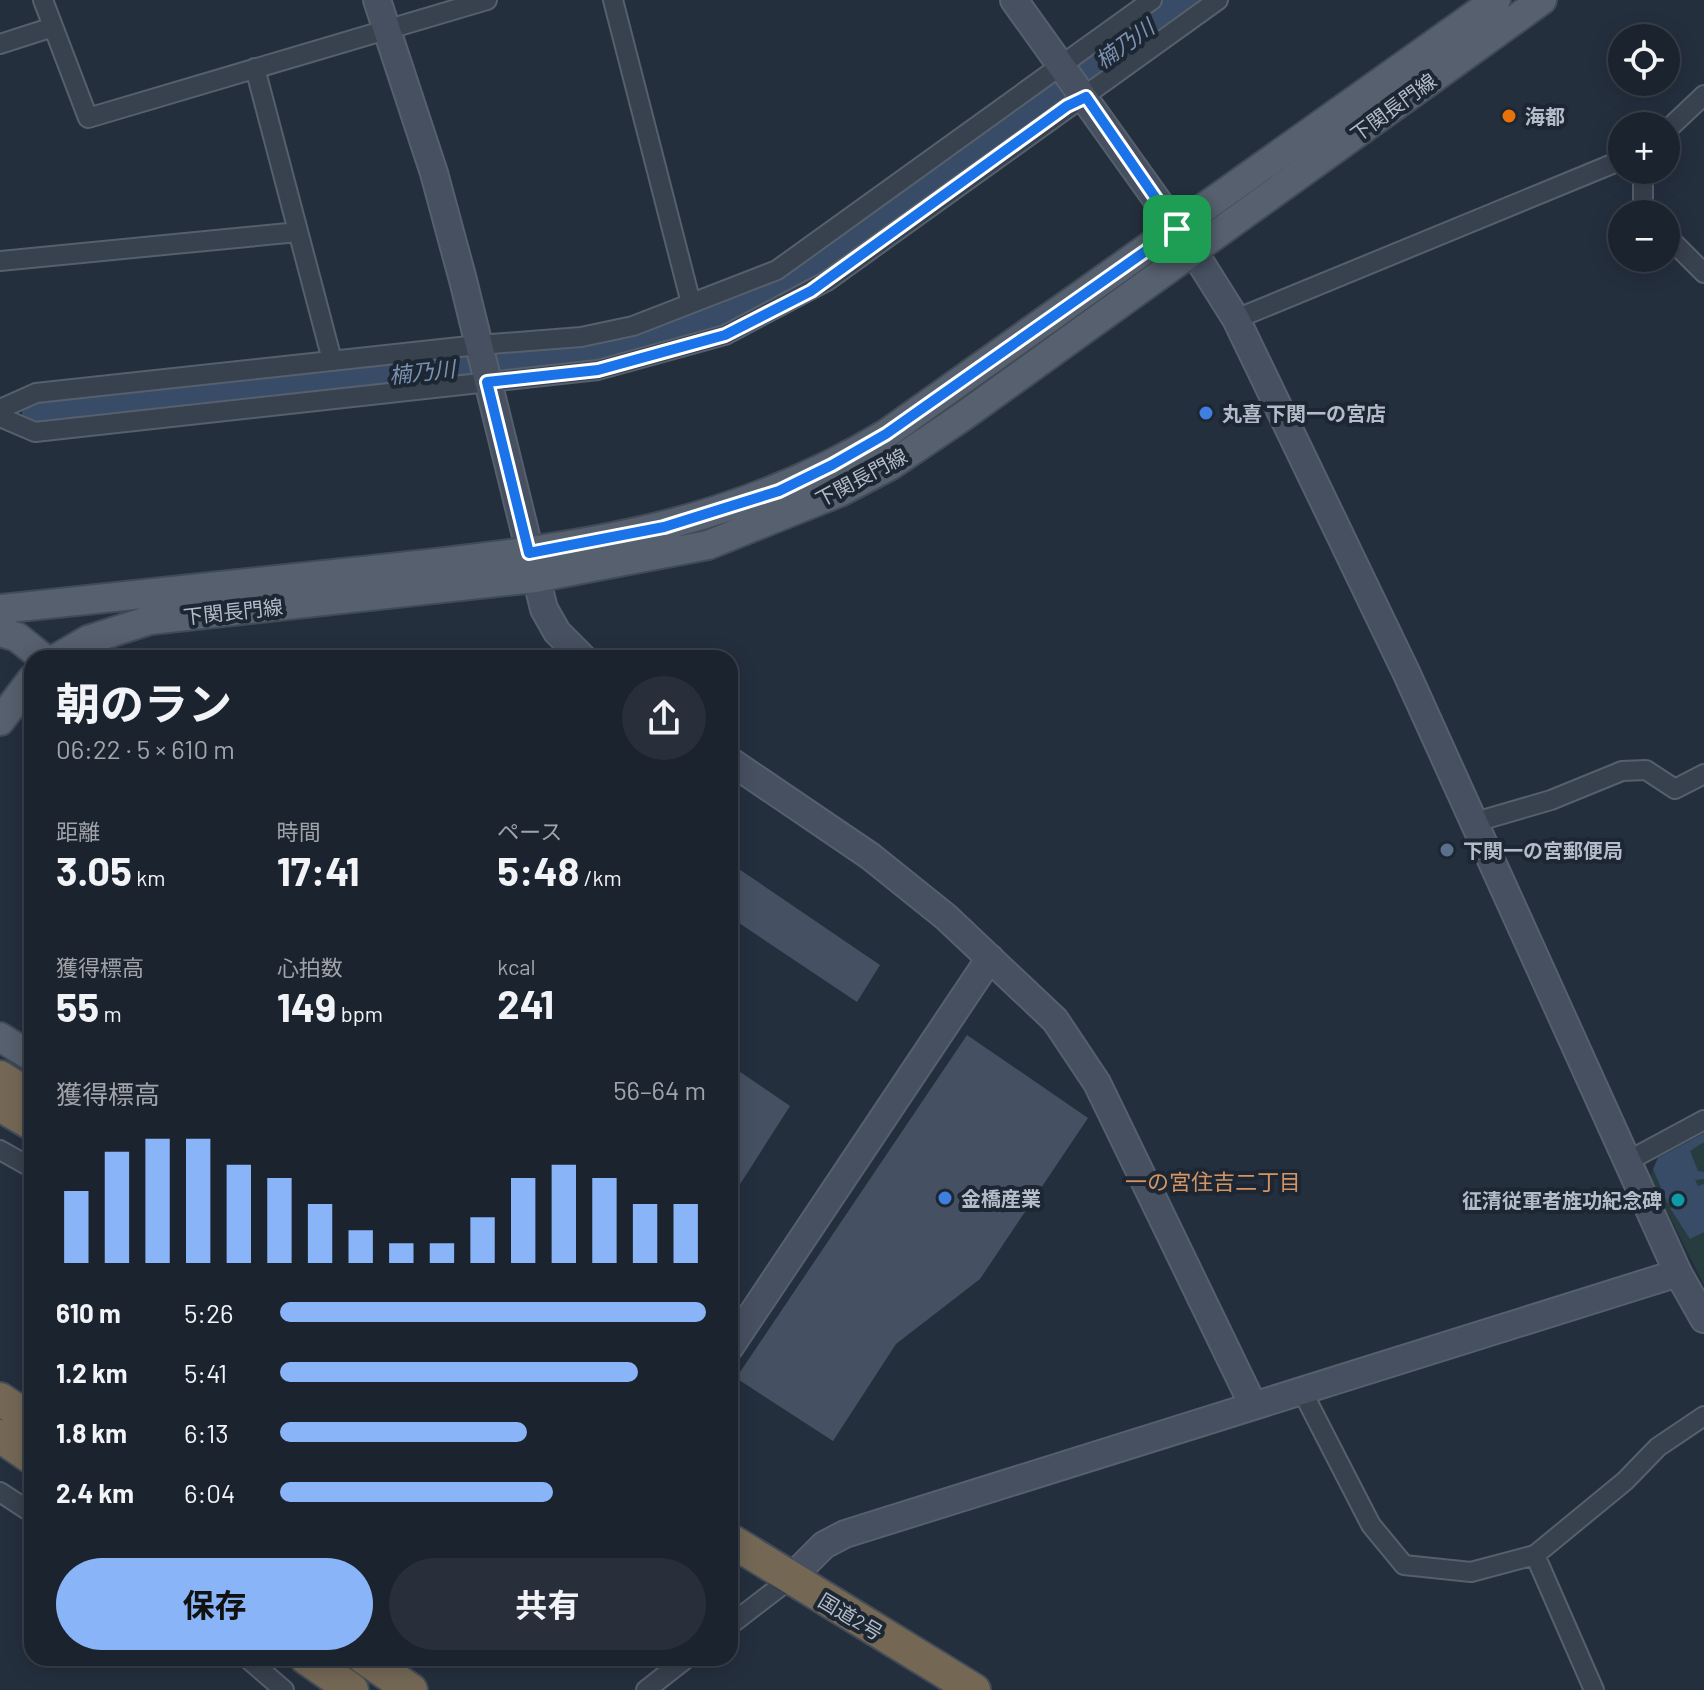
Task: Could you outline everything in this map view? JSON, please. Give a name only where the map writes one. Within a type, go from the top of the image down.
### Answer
[{"type":"highway","points":[[0,1077],[24,1092]]},
{"type":"highway","points":[[0,1105],[24,1119]]},
{"type":"highway","points":[[0,1399],[24,1415]]},
{"type":"highway","points":[[0,1436],[24,1452]]},
{"type":"highway","name":"国道2号","points":[[738,1545],[974,1690]]},
{"type":"highway","points":[[318,1666],[352,1690]]},
{"type":"highway","points":[[376,1666],[411,1690]]},
{"type":"main road","name":"下関長門線","points":[[71,650],[88,640],[150,620],[532,566],[708,545],[840,492],[891,465],[962,417],[1185,239],[1301,136],[1496,0]]},
{"type":"main road","name":"下関長門線","points":[[1185,239],[1542,0]]},
{"type":"main road","name":"下関長門線","points":[[0,609],[532,566]]},
{"type":"main road","points":[[0,632],[17,637],[33,650]]},
{"type":"main road","points":[[0,708],[24,686]]},
{"type":"main road","points":[[0,721],[24,689]]},
{"type":"main road","points":[[0,1037],[24,1052]]},
{"type":"street","points":[[43,0],[88,118],[487,0]]},
{"type":"street","points":[[377,0],[434,173],[544,609],[557,632],[575,650]]},
{"type":"street","points":[[613,0],[691,303]]},
{"type":"street","points":[[1014,0],[1075,81],[1185,239],[1236,319],[1406,672],[1678,1273],[1704,1319]]},
{"type":"street","points":[[0,417],[35,432],[598,370],[725,335],[811,291],[1067,106],[1075,81],[1152,0]]},
{"type":"street","points":[[0,409],[36,393],[332,360],[581,337],[633,326],[777,270],[1075,81],[1218,0]]},
{"type":"street","points":[[0,44],[53,27]]},
{"type":"street","points":[[255,68],[332,360]]},
{"type":"street","points":[[1680,118],[1704,95]]},
{"type":"street","points":[[1236,319],[1608,166]]},
{"type":"street","points":[[0,261],[298,232]]},
{"type":"street","points":[[1680,249],[1704,273]]},
{"type":"street","points":[[738,766],[870,856],[990,958],[1055,1020],[1097,1083],[1253,1405]]},
{"type":"street","points":[[1472,823],[1551,800],[1622,771],[1646,770],[1675,789],[1704,774]]},
{"type":"street","points":[[738,1335],[990,958]]},
{"type":"street","points":[[1628,1161],[1704,1120]]},
{"type":"street","points":[[0,1150],[24,1164]]},
{"type":"street","points":[[738,1619],[790,1579],[824,1545],[845,1534],[1678,1273]]},
{"type":"street","points":[[1302,1391],[1371,1525],[1404,1565],[1471,1572],[1535,1555],[1625,1481],[1658,1447],[1704,1416]]},
{"type":"street","points":[[0,1492],[24,1508]]},
{"type":"street","points":[[1535,1555],[1594,1690]]},
{"type":"street","points":[[256,1666],[284,1690]]},
{"type":"street","points":[[646,1690],[677,1666]]},
{"type":"green space","points":[[1704,1133],[1704,1285],[1650,1177],[1658,1157]]},
{"type":"water","points":[[1704,1133],[1704,1142],[1690,1151],[1698,1171],[1704,1172],[1704,1179],[1695,1180],[1698,1186],[1704,1184],[1704,1232],[1690,1239],[1670,1208],[1686,1201],[1679,1191],[1669,1197],[1671,1202],[1668,1204],[1653,1169],[1658,1158]]},
{"type":"building","points":[[738,868],[880,965],[857,1002],[738,922]]},
{"type":"building","name":"金橋産業","points":[[967,1035],[1088,1118],[980,1279],[896,1344],[833,1441],[738,1379]]},
{"type":"building","points":[[738,1070],[790,1106],[738,1187]]},
{"type":"waterway","name":"楠乃川","points":[[39,412],[595,352],[642,342],[716,317],[804,274],[1183,0]]},
{"type":"place","name":"海都","points":[[1509,116]]},
{"type":"place","name":"丸喜 下関一の宮店","points":[[1206,413]]},
{"type":"place","name":"下関一の宮郵便局","points":[[1447,850]]},
{"type":"place","name":"金橋産業","points":[[945,1198]]},
{"type":"place","name":"征清従軍者旌功紀念碑","points":[[1678,1200]]},
{"type":"district","name":"一の宮住吉二丁目","points":[[1213,1181]]},
{"type":"route","points":[[1086,97],[1177,229],[886,434],[832,465],[779,491],[664,527],[529,553],[487,382],[598,370],[725,335],[811,291],[1067,106],[1086,97]]}]
